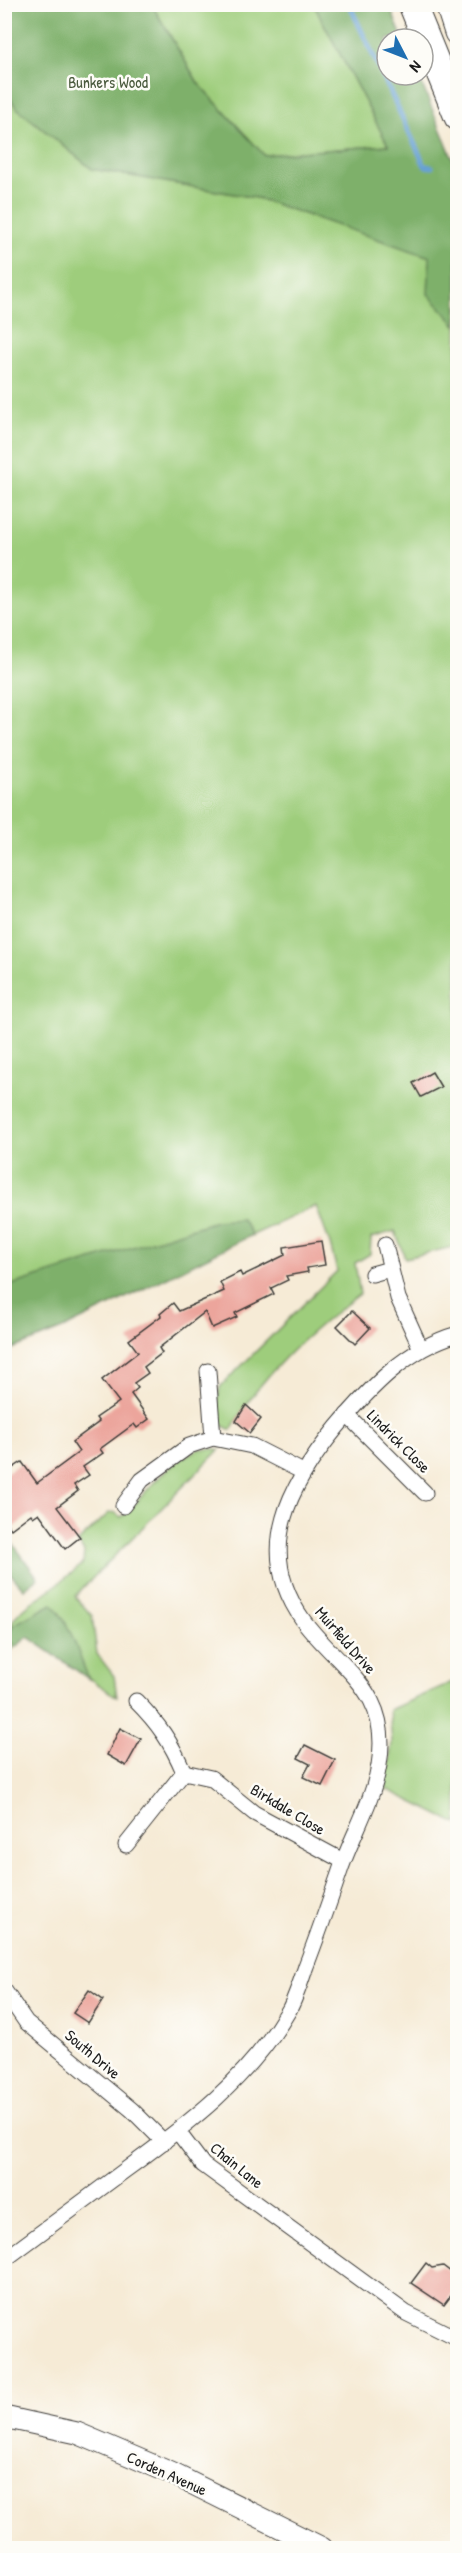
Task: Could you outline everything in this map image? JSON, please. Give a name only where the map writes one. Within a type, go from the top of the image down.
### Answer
[{"type":"highway","points":[[412,4],[458,117]]},
{"type":"highway","points":[[449,4],[458,32]]},
{"type":"main road","name":"Corden Avenue","points":[[4,2417],[77,2433],[171,2473],[322,2548]]},
{"type":"street","points":[[385,1245],[398,1298],[421,1349]]},
{"type":"street","points":[[372,1274],[390,1269]]},
{"type":"street","name":"Muirfield Drive","points":[[178,2132],[224,2093],[258,2056],[290,2008],[343,1861],[376,1783],[380,1762],[381,1733],[369,1695],[357,1677],[304,1621],[290,1598],[282,1574],[279,1548],[285,1510],[303,1472],[347,1415],[400,1362],[421,1349],[458,1334]]},
{"type":"street","points":[[208,1371],[213,1438]]},
{"type":"street","name":"Lindrick Close","points":[[347,1415],[425,1493]]},
{"type":"street","points":[[123,1506],[142,1480],[189,1446],[213,1438],[252,1446],[303,1472]]},
{"type":"street","points":[[126,1845],[183,1772],[172,1744],[155,1720],[136,1701]]},
{"type":"street","name":"Birkdale Close","points":[[183,1772],[211,1778],[254,1813],[343,1861]]},
{"type":"street","name":"South Drive","points":[[4,1990],[26,2022],[132,2110],[164,2142]]},
{"type":"street","points":[[4,2260],[178,2132]]},
{"type":"street","name":"Chain Lane","points":[[178,2132],[203,2165],[212,2172],[406,2313],[458,2339]]},
{"type":"green space","name":"Bunkers Wood","points":[[5,4],[152,5],[198,83],[264,155],[388,145],[314,5],[389,5],[398,27],[375,27],[375,87],[423,87],[453,159],[457,180],[457,326],[428,294],[430,257],[257,198],[92,169],[18,109],[5,92]]},
{"type":"green space","points":[[152,5],[314,5],[388,145],[264,155],[198,83]]},
{"type":"green space","points":[[4,92],[18,109],[92,169],[257,198],[430,257],[457,301],[457,1246],[405,1258],[395,1231],[371,1238],[370,1254],[355,1263],[360,1294],[288,1355],[256,1391],[231,1430],[221,1425],[218,1406],[220,1387],[337,1271],[316,1206],[5,1348]]},
{"type":"green space","points":[[242,1219],[252,1235],[65,1328],[5,1352],[5,1287],[216,1221]]},
{"type":"green space","points":[[199,1449],[220,1449],[75,1596],[92,1616],[97,1654],[114,1676],[117,1697],[28,1637],[10,1651],[8,1632],[16,1616],[83,1564],[84,1552],[78,1542],[109,1513],[114,1512],[121,1517],[126,1514],[168,1469]]},
{"type":"green space","points":[[14,1545],[38,1578],[24,1589],[11,1575],[5,1561],[5,1547]]},
{"type":"green space","points":[[52,1604],[65,1621],[89,1679],[28,1637],[15,1647],[8,1638],[13,1625]]},
{"type":"green space","points":[[457,1680],[457,1824],[386,1789],[386,1786],[392,1742],[389,1710]]},
{"type":"building","points":[[432,1072],[441,1087],[421,1097],[413,1083]]},
{"type":"building","points":[[321,1241],[325,1265],[307,1268],[308,1272],[286,1276],[288,1280],[271,1288],[274,1294],[235,1313],[237,1317],[212,1328],[205,1312],[159,1348],[162,1353],[144,1367],[148,1373],[134,1383],[138,1388],[131,1394],[149,1419],[137,1428],[134,1424],[100,1449],[103,1453],[83,1467],[89,1475],[74,1485],[78,1491],[57,1507],[80,1537],[65,1549],[39,1513],[33,1517],[31,1514],[11,1529],[4,1520],[4,1474],[22,1462],[37,1483],[79,1452],[72,1442],[99,1422],[96,1418],[119,1402],[102,1380],[138,1352],[129,1340],[161,1316],[160,1314],[173,1303],[179,1311],[224,1291],[220,1282],[240,1272],[242,1276],[285,1255],[284,1247]]},
{"type":"building","points":[[352,1311],[370,1328],[355,1344],[337,1326]]},
{"type":"building","points":[[246,1405],[261,1419],[250,1433],[236,1421]]},
{"type":"building","points":[[120,1728],[141,1739],[126,1766],[107,1755]]},
{"type":"building","points":[[305,1745],[335,1760],[322,1786],[303,1777],[310,1764],[298,1758]]},
{"type":"building","points":[[89,1990],[103,2000],[88,2023],[73,2013]]},
{"type":"building","points":[[426,2263],[432,2268],[443,2266],[452,2273],[456,2289],[444,2305],[411,2283]]},
{"type":"waterway","points":[[349,4],[425,166],[432,167]]}]
